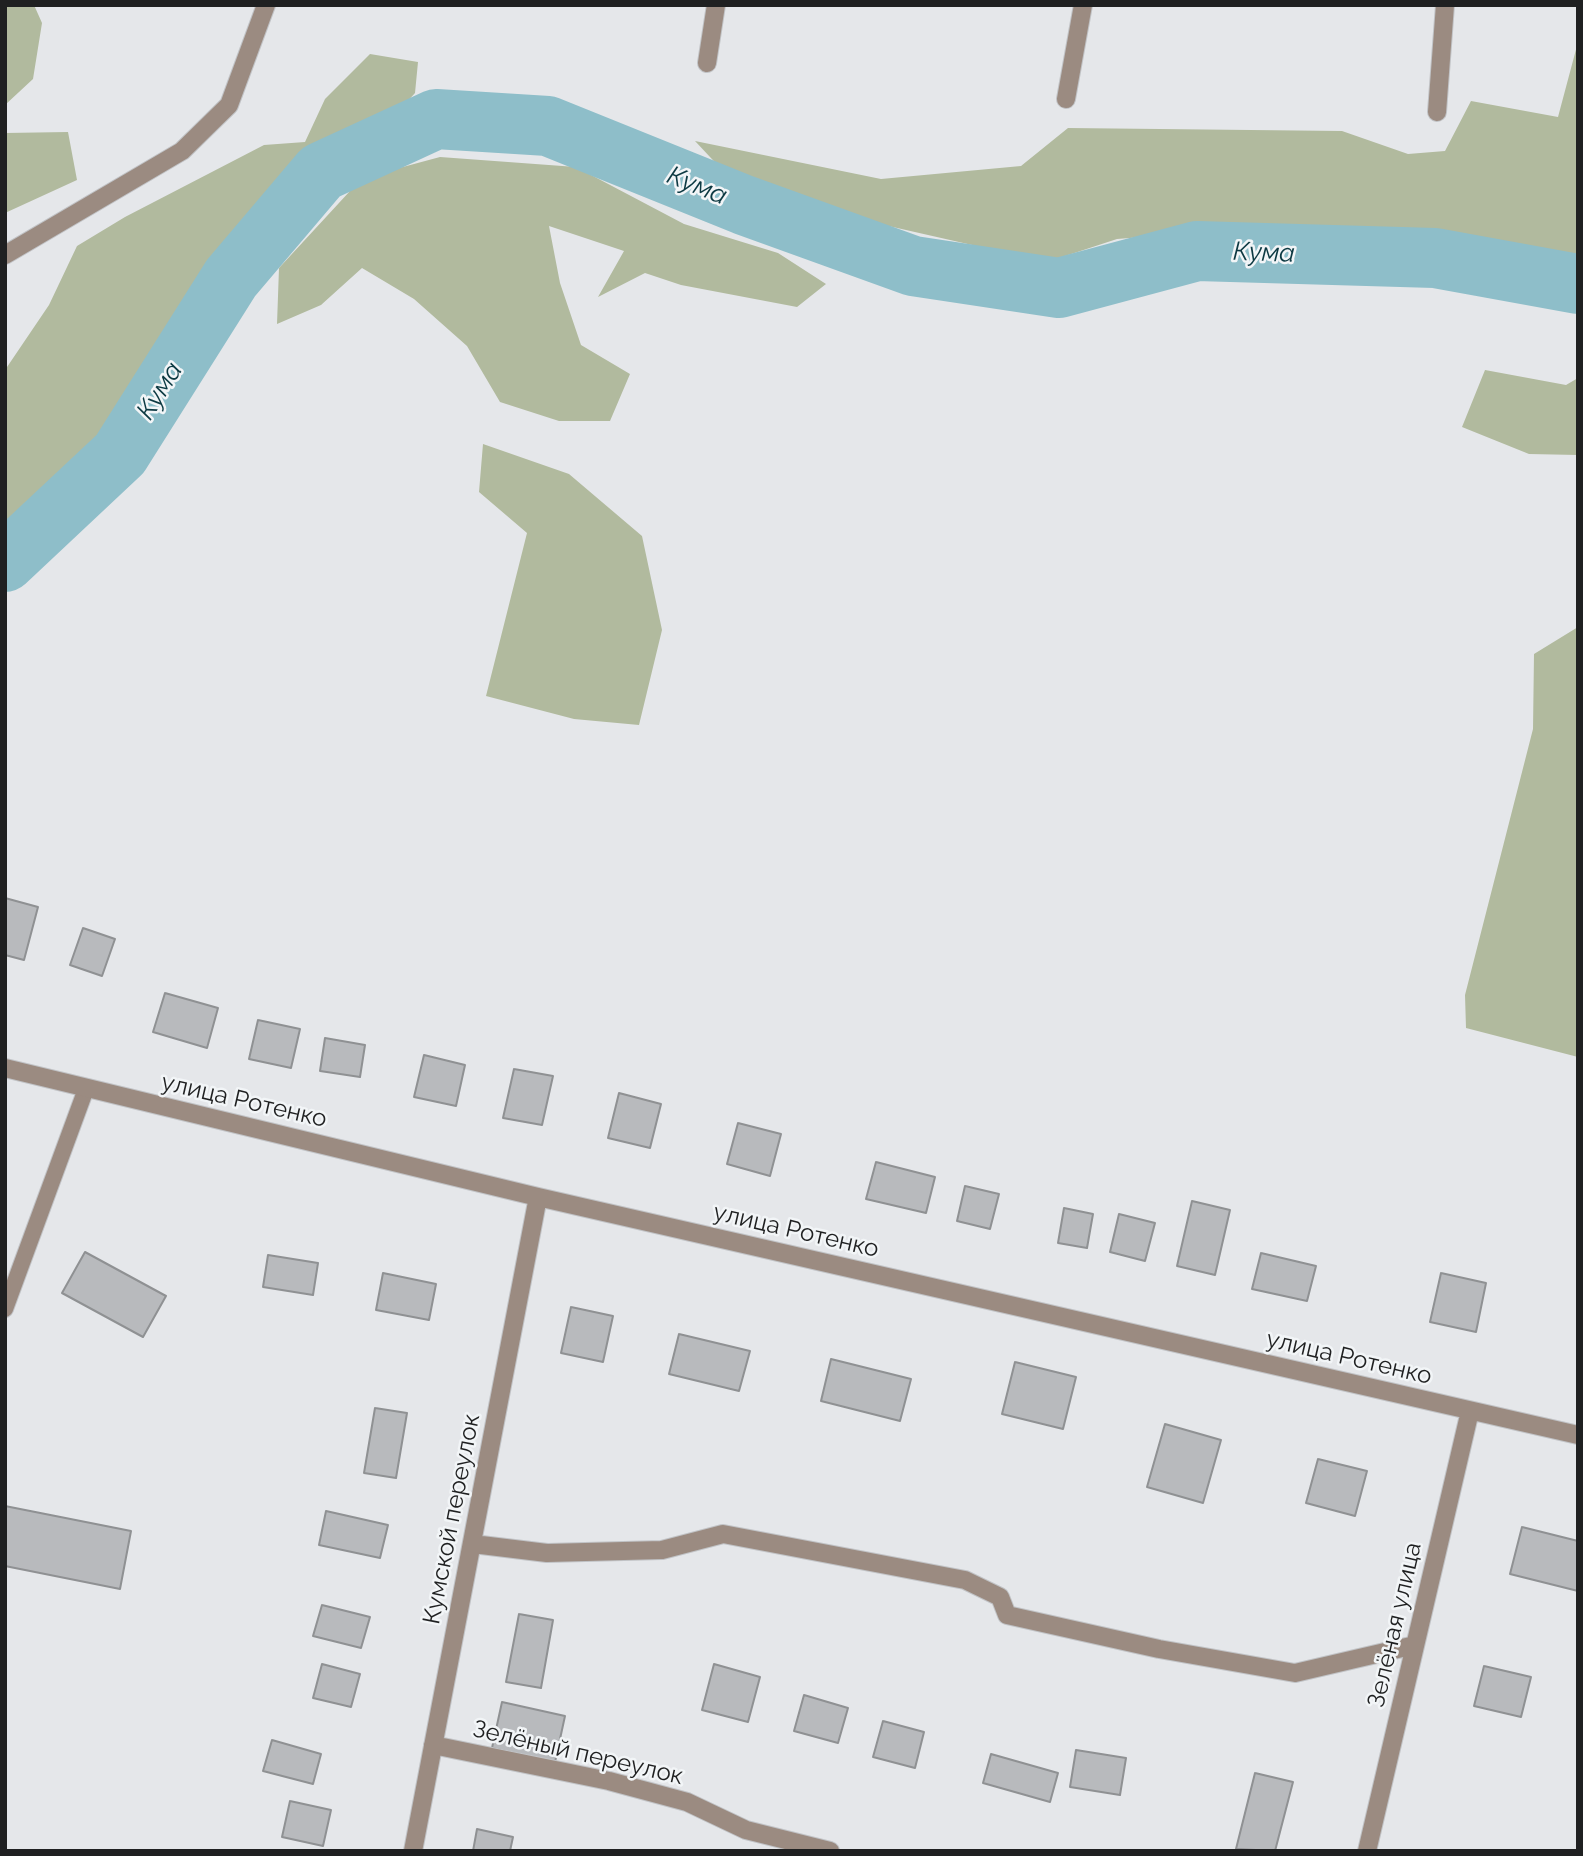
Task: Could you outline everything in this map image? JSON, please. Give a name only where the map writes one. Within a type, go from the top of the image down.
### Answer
[{"type":"street","points":[[5,255],[182,150],[229,105],[266,5]]},
{"type":"street","points":[[707,63],[716,5]]},
{"type":"street","points":[[1066,99],[1083,5]]},
{"type":"street","points":[[1437,112],[1445,5]]},
{"type":"street","name":"улица Ротенко","points":[[5,1068],[538,1197],[1578,1435]]},
{"type":"street","name":"Кумской переулок","points":[[413,1851],[538,1197]]},
{"type":"street","name":"Зелёная улица","points":[[1367,1851],[1470,1411]]},
{"type":"street","points":[[472,1544],[547,1553],[662,1550],[723,1534],[965,1580],[1000,1597],[1007,1615],[1159,1649],[1295,1673],[1415,1645]]},
{"type":"street","name":"Зелёный переулок","points":[[433,1745],[609,1781],[674,1798],[746,1830],[830,1851]]},
{"type":"lane","points":[[5,1309],[86,1089]]},
{"type":"green space","points":[[5,5],[34,5],[42,23],[33,79],[5,105]]},
{"type":"green space","points":[[1578,42],[1578,260],[1482,241],[1219,231],[1117,239],[1047,262],[740,189],[695,141],[881,179],[1021,166],[1068,128],[1342,131],[1408,154],[1445,151],[1471,101],[1558,117]]},
{"type":"green space","points":[[370,54],[418,62],[415,93],[388,123],[309,163],[246,235],[115,441],[5,546],[5,370],[49,305],[77,246],[125,217],[264,145],[305,142],[325,99]]},
{"type":"green space","points":[[68,132],[77,180],[5,213],[5,133]]},
{"type":"green space","points":[[440,157],[576,167],[684,224],[778,253],[826,284],[797,307],[681,285],[645,273],[598,297],[624,251],[549,226],[560,283],[581,345],[630,374],[610,421],[559,421],[500,402],[467,346],[414,299],[362,268],[321,305],[277,324],[279,268],[362,178]]},
{"type":"green space","points":[[1485,370],[1566,385],[1578,378],[1578,455],[1529,454],[1462,427]]},
{"type":"green space","points":[[483,444],[569,474],[642,536],[662,630],[639,725],[574,719],[486,696],[527,533],[479,492]]},
{"type":"green space","points":[[1578,627],[1578,1057],[1466,1028],[1465,995],[1533,729],[1534,654]]},
{"type":"building","points":[[5,898],[38,907],[24,960],[5,955]]},
{"type":"building","points":[[83,928],[115,939],[102,976],[70,965]]},
{"type":"building","points":[[165,993],[218,1008],[207,1048],[153,1032]]},
{"type":"building","points":[[258,1020],[300,1029],[291,1068],[249,1059]]},
{"type":"building","points":[[325,1038],[365,1045],[360,1077],[320,1071]]},
{"type":"building","points":[[424,1055],[465,1065],[456,1106],[414,1097]]},
{"type":"building","points":[[514,1069],[553,1076],[542,1125],[503,1118]]},
{"type":"building","points":[[619,1093],[661,1104],[650,1148],[608,1138]]},
{"type":"building","points":[[738,1123],[781,1134],[770,1176],[727,1164]]},
{"type":"building","points":[[876,1162],[935,1177],[926,1213],[866,1199]]},
{"type":"building","points":[[965,1186],[999,1194],[990,1229],[957,1221]]},
{"type":"building","points":[[1192,1201],[1230,1210],[1215,1275],[1177,1266]]},
{"type":"building","points":[[1064,1208],[1093,1214],[1087,1248],[1058,1243]]},
{"type":"building","points":[[1119,1214],[1155,1223],[1145,1261],[1110,1252]]},
{"type":"building","points":[[85,1252],[166,1296],[143,1337],[62,1293]]},
{"type":"building","points":[[1261,1253],[1316,1266],[1307,1301],[1252,1289]]},
{"type":"building","points":[[268,1255],[318,1263],[313,1295],[263,1287]]},
{"type":"building","points":[[383,1273],[436,1284],[429,1320],[376,1310]]},
{"type":"building","points":[[1441,1273],[1486,1283],[1476,1332],[1430,1322]]},
{"type":"building","points":[[571,1307],[613,1316],[603,1362],[561,1353]]},
{"type":"building","points":[[679,1334],[750,1351],[739,1391],[669,1374]]},
{"type":"building","points":[[831,1359],[911,1379],[900,1421],[821,1401]]},
{"type":"building","points":[[1015,1362],[1076,1377],[1063,1429],[1002,1414]]},
{"type":"building","points":[[375,1408],[407,1413],[396,1478],[364,1473]]},
{"type":"building","points":[[1165,1424],[1221,1440],[1203,1503],[1147,1487]]},
{"type":"building","points":[[1318,1459],[1367,1471],[1355,1516],[1306,1503]]},
{"type":"building","points":[[5,1506],[131,1531],[120,1589],[5,1566]]},
{"type":"building","points":[[326,1511],[388,1525],[380,1558],[319,1545]]},
{"type":"building","points":[[1522,1527],[1578,1541],[1578,1591],[1510,1574]]},
{"type":"building","points":[[322,1605],[370,1617],[361,1648],[313,1636]]},
{"type":"building","points":[[519,1614],[553,1620],[541,1688],[506,1682]]},
{"type":"building","points":[[322,1664],[360,1674],[351,1707],[313,1698]]},
{"type":"building","points":[[714,1664],[760,1677],[748,1722],[702,1710]]},
{"type":"building","points":[[1484,1666],[1531,1677],[1521,1717],[1474,1706]]},
{"type":"building","points":[[804,1695],[848,1708],[838,1743],[794,1731]]},
{"type":"building","points":[[502,1702],[565,1716],[555,1762],[492,1748]]},
{"type":"building","points":[[883,1721],[924,1732],[915,1768],[873,1757]]},
{"type":"building","points":[[272,1740],[321,1754],[313,1784],[263,1771]]},
{"type":"building","points":[[1076,1750],[1126,1758],[1120,1795],[1070,1787]]},
{"type":"building","points":[[991,1754],[1058,1773],[1050,1802],[983,1783]]},
{"type":"building","points":[[1255,1773],[1293,1782],[1275,1851],[1236,1849]]},
{"type":"building","points":[[290,1801],[331,1810],[323,1846],[282,1837]]},
{"type":"building","points":[[477,1829],[513,1837],[510,1851],[473,1851]]},
{"type":"waterway","name":"Кума","points":[[5,562],[120,454],[231,278],[321,172],[436,119],[548,126],[744,205],[913,266],[1059,288],[1197,251],[1435,258],[1578,284]]}]
